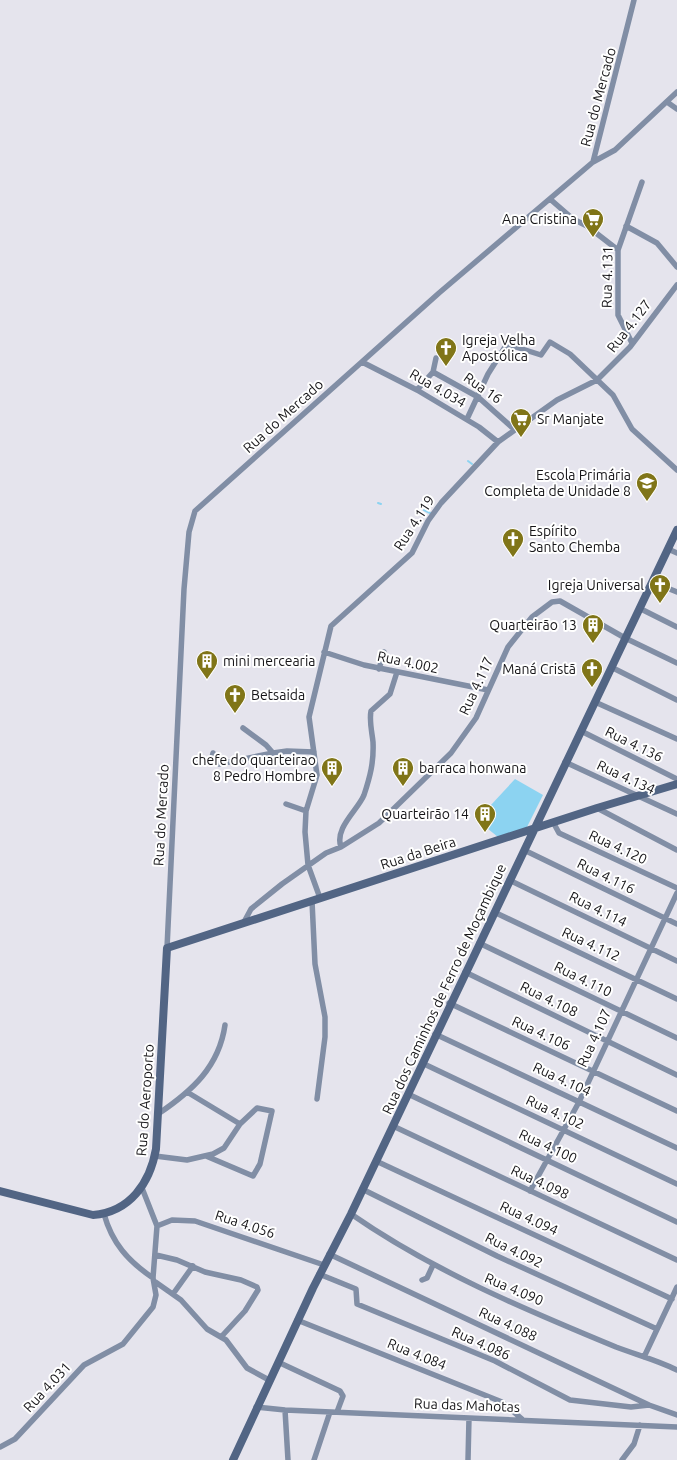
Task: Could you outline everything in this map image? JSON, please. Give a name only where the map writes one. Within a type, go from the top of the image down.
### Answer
[{"type":"street","name":"Rua do Mercado","points":[[167,948],[185,573],[189,532],[194,511],[439,293],[593,162],[634,0]]},
{"type":"street","points":[[593,162],[615,150],[677,92]]},
{"type":"street","points":[[667,102],[677,110]]},
{"type":"street","name":"Rua 4.131","points":[[632,343],[618,315],[618,250],[642,182]]},
{"type":"street","points":[[550,199],[573,219],[587,226],[618,250]]},
{"type":"street","points":[[626,226],[657,243],[677,267]]},
{"type":"street","name":"Rua 4.127","points":[[597,380],[632,343],[677,285]]},
{"type":"street","points":[[467,419],[488,374],[505,347],[516,347],[541,355],[550,342],[570,354],[613,395],[632,429],[677,470]]},
{"type":"street","points":[[416,390],[433,372],[436,358]]},
{"type":"street","name":"Rua 4.034","points":[[362,362],[467,419],[498,442]]},
{"type":"street","name":"Rua 16","points":[[433,372],[478,397],[515,430]]},
{"type":"street","name":"Rua 4.119","points":[[320,898],[308,865],[306,811],[317,776],[309,717],[327,636],[335,621],[412,553],[428,521],[441,503],[498,442],[557,400],[597,380]]},
{"type":"street","name":"Rua dos Caminhos de Ferro de Moçambique","points":[[233,1460],[297,1320],[351,1214],[435,1034],[677,530]]},
{"type":"street","points":[[668,549],[677,553]]},
{"type":"street","points":[[652,582],[677,592]]},
{"type":"street","name":"Rua 4.117","points":[[244,922],[251,908],[308,865],[379,824],[451,753],[476,718],[508,647],[532,617],[552,602],[560,601],[625,638],[677,663]]},
{"type":"street","points":[[639,608],[677,627]]},
{"type":"street","name":"Rua 4.002","points":[[324,652],[379,669],[488,690]]},
{"type":"street","points":[[379,669],[384,652]]},
{"type":"street","points":[[611,667],[677,700]]},
{"type":"street","points":[[341,847],[340,841],[347,818],[360,802],[371,777],[373,755],[371,711],[390,694],[396,672]]},
{"type":"street","points":[[595,702],[677,739]]},
{"type":"street","points":[[243,728],[266,745],[273,753]]},
{"type":"street","name":"Rua 4.136","points":[[581,731],[677,779]]},
{"type":"street","points":[[213,753],[211,762],[219,764],[287,751],[314,752]]},
{"type":"street","name":"Rua 4.134","points":[[565,762],[677,814]]},
{"type":"street","name":"Rua da Beira","points":[[167,948],[534,828],[677,784]]},
{"type":"street","points":[[286,804],[306,811]]},
{"type":"street","points":[[597,808],[677,850]]},
{"type":"street","name":"Rua 4.120","points":[[553,822],[559,833],[677,888]]},
{"type":"street","name":"Rua 4.116","points":[[524,850],[677,924]]},
{"type":"street","name":"Rua 4.114","points":[[509,880],[677,961]]},
{"type":"street","name":"Rua 4.107","points":[[530,1191],[579,1102],[677,893]]},
{"type":"street","points":[[312,901],[315,964],[325,1017],[325,1037],[317,1099]]},
{"type":"street","name":"Rua 4.112","points":[[494,912],[677,999]]},
{"type":"street","name":"Rua 4.110","points":[[479,943],[677,1038]]},
{"type":"street","name":"Rua do Aeroporto","points":[[104,1214],[118,1208],[142,1188],[151,1173],[155,1156],[158,1114],[167,948]]},
{"type":"street","name":"Rua 4.108","points":[[465,972],[677,1075]]},
{"type":"street","name":"Rua 4.106","points":[[450,1003],[677,1111]]},
{"type":"street","points":[[158,1114],[187,1092],[214,1062],[221,1047],[225,1025]]},
{"type":"street","name":"Rua 4.104","points":[[435,1034],[677,1148]]},
{"type":"street","name":"Rua 4.102","points":[[422,1063],[677,1184]]},
{"type":"street","points":[[187,1092],[240,1124]]},
{"type":"street","name":"Rua 4.100","points":[[408,1094],[677,1222]]},
{"type":"street","points":[[155,1156],[187,1160],[206,1156],[224,1148],[240,1124],[257,1108],[272,1111],[260,1164],[253,1176],[206,1156]]},
{"type":"street","name":"Rua 4.098","points":[[393,1126],[677,1260]]},
{"type":"street","name":"Rua 4.094","points":[[376,1161],[672,1299]]},
{"type":"street","name":"Rua 4.031","points":[[0,1448],[15,1438],[84,1365],[123,1344],[153,1307],[156,1295],[153,1280],[157,1226],[142,1188]]},
{"type":"street","name":"Rua 4.092","points":[[362,1189],[497,1256],[657,1329]]},
{"type":"street","points":[[0,1191],[66,1209],[104,1214],[107,1225],[121,1251],[153,1280],[191,1310],[202,1324],[222,1337],[247,1368],[269,1380]]},
{"type":"street","name":"Rua 4.090","points":[[351,1214],[398,1246],[433,1265],[524,1308],[677,1370]]},
{"type":"street","name":"Rua 4.056","points":[[157,1226],[172,1220],[195,1221],[324,1265]]},
{"type":"street","name":"Rua 4.088","points":[[329,1254],[649,1405],[677,1415]]},
{"type":"street","points":[[156,1256],[177,1260],[208,1273],[241,1280],[258,1288],[245,1311],[222,1337]]},
{"type":"street","points":[[422,1280],[427,1278],[433,1265]]},
{"type":"street","points":[[173,1294],[193,1266]]},
{"type":"street","name":"Rua 4.086","points":[[319,1274],[356,1289],[357,1304],[495,1361],[570,1400],[631,1407],[649,1405]]},
{"type":"street","points":[[644,1357],[677,1287]]},
{"type":"street","name":"Rua 4.084","points":[[297,1320],[502,1402],[522,1419]]},
{"type":"street","points":[[278,1362],[340,1391],[343,1396],[333,1412],[314,1460]]},
{"type":"street","name":"Rua das Mahotas","points":[[256,1407],[285,1410],[677,1427]]},
{"type":"street","points":[[285,1410],[288,1460]]},
{"type":"street","points":[[468,1460],[469,1418]]},
{"type":"street","points":[[622,1460],[634,1444],[640,1425]]},
{"type":"water","points":[[515,779],[543,795],[526,829],[498,837],[477,820]]},
{"type":"waterway","points":[[468,461],[472,464]]},
{"type":"waterway","points":[[424,510],[432,514]]},
{"type":"place","name":"Ana Cristina","points":[[593,238]]},
{"type":"place","name":"Igreja Velha Apostólica","points":[[446,367]]},
{"type":"place","name":"Sr Manjate","points":[[521,438]]},
{"type":"place","name":"Escola Primária Completa de Unidade 8","points":[[647,502]]},
{"type":"place","name":"Espírito Santo Chemba","points":[[513,558]]},
{"type":"place","name":"Igreja Universal","points":[[660,604]]},
{"type":"place","name":"Quarteirão 13","points":[[593,644]]},
{"type":"place","name":"mini mercearia","points":[[207,680]]},
{"type":"place","name":"Maná Cristã","points":[[592,688]]},
{"type":"place","name":"Betsaida","points":[[235,714]]},
{"type":"place","name":"chefe do quarteirao 8 Pedro Hombre","points":[[332,787]]},
{"type":"place","name":"barraca honwana","points":[[403,787]]},
{"type":"place","name":"Quarteirão 14","points":[[485,833]]}]
